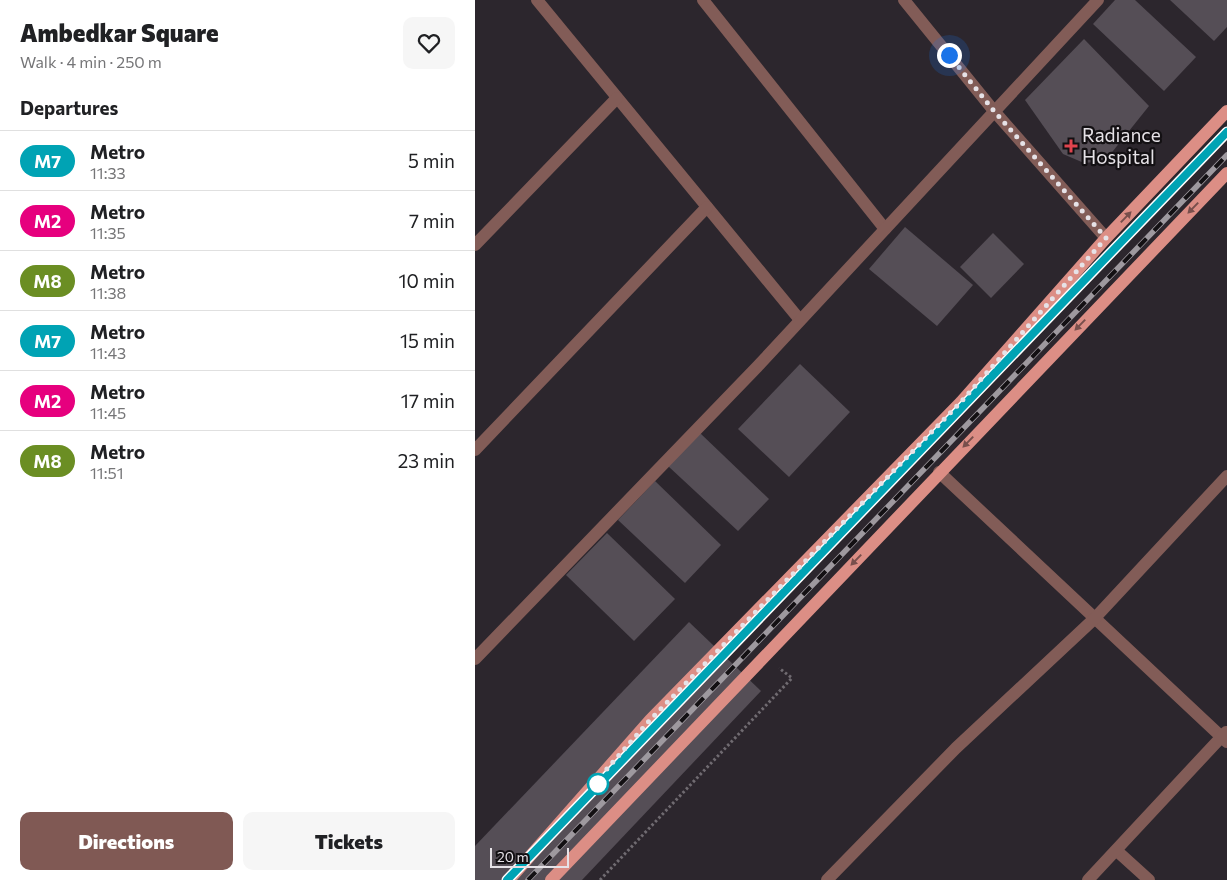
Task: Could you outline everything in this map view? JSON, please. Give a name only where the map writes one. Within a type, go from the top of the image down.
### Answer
[{"type":"main road","points":[[509,880],[650,720],[961,402],[1106,238],[1227,111]]},
{"type":"main road","points":[[551,880],[939,472],[1227,173]]},
{"type":"street","points":[[537,0],[800,320]]},
{"type":"street","points":[[703,0],[885,229]]},
{"type":"street","points":[[904,0],[994,111],[1106,238]]},
{"type":"street","points":[[477,654],[800,320],[994,111],[1090,3]]},
{"type":"street","points":[[475,245],[617,98]]},
{"type":"street","points":[[475,450],[707,207]]},
{"type":"street","points":[[939,472],[1094,619],[1225,737],[1088,880]]},
{"type":"street","points":[[827,880],[956,748],[1094,619],[1227,476]]},
{"type":"street","points":[[1117,851],[1149,880]]},
{"type":"path","points":[[600,880],[792,678],[764,656]]},
{"type":"building","points":[[1115,0],[1135,0],[1196,57],[1164,91],[1093,24]]},
{"type":"building","points":[[1170,0],[1227,0],[1227,27],[1214,41]]},
{"type":"building","points":[[1084,39],[1149,106],[1105,161],[1084,163],[1063,154],[1025,100]]},
{"type":"building","points":[[905,227],[973,285],[937,326],[869,269]]},
{"type":"building","points":[[993,233],[1024,264],[991,298],[960,267]]},
{"type":"building","points":[[800,364],[850,412],[789,477],[738,429]]},
{"type":"building","points":[[700,433],[769,499],[738,531],[668,466]]},
{"type":"building","points":[[655,481],[721,545],[685,583],[618,520]]},
{"type":"building","points":[[607,533],[675,599],[634,641],[566,575]]},
{"type":"building","points":[[689,622],[761,691],[582,880],[475,880],[475,846]]},
{"type":"railway","points":[[507,880],[1227,132]]},
{"type":"railway","points":[[528,880],[1227,155]]},
{"type":"metro line","name":"M7","points":[[507,880],[1227,132]]},
{"type":"place","name":"Radiance Hospital","points":[[1071,146]]},
{"type":"route","points":[[598,784],[599,778],[650,720],[961,402],[1106,238],[994,111],[949,55]]}]
